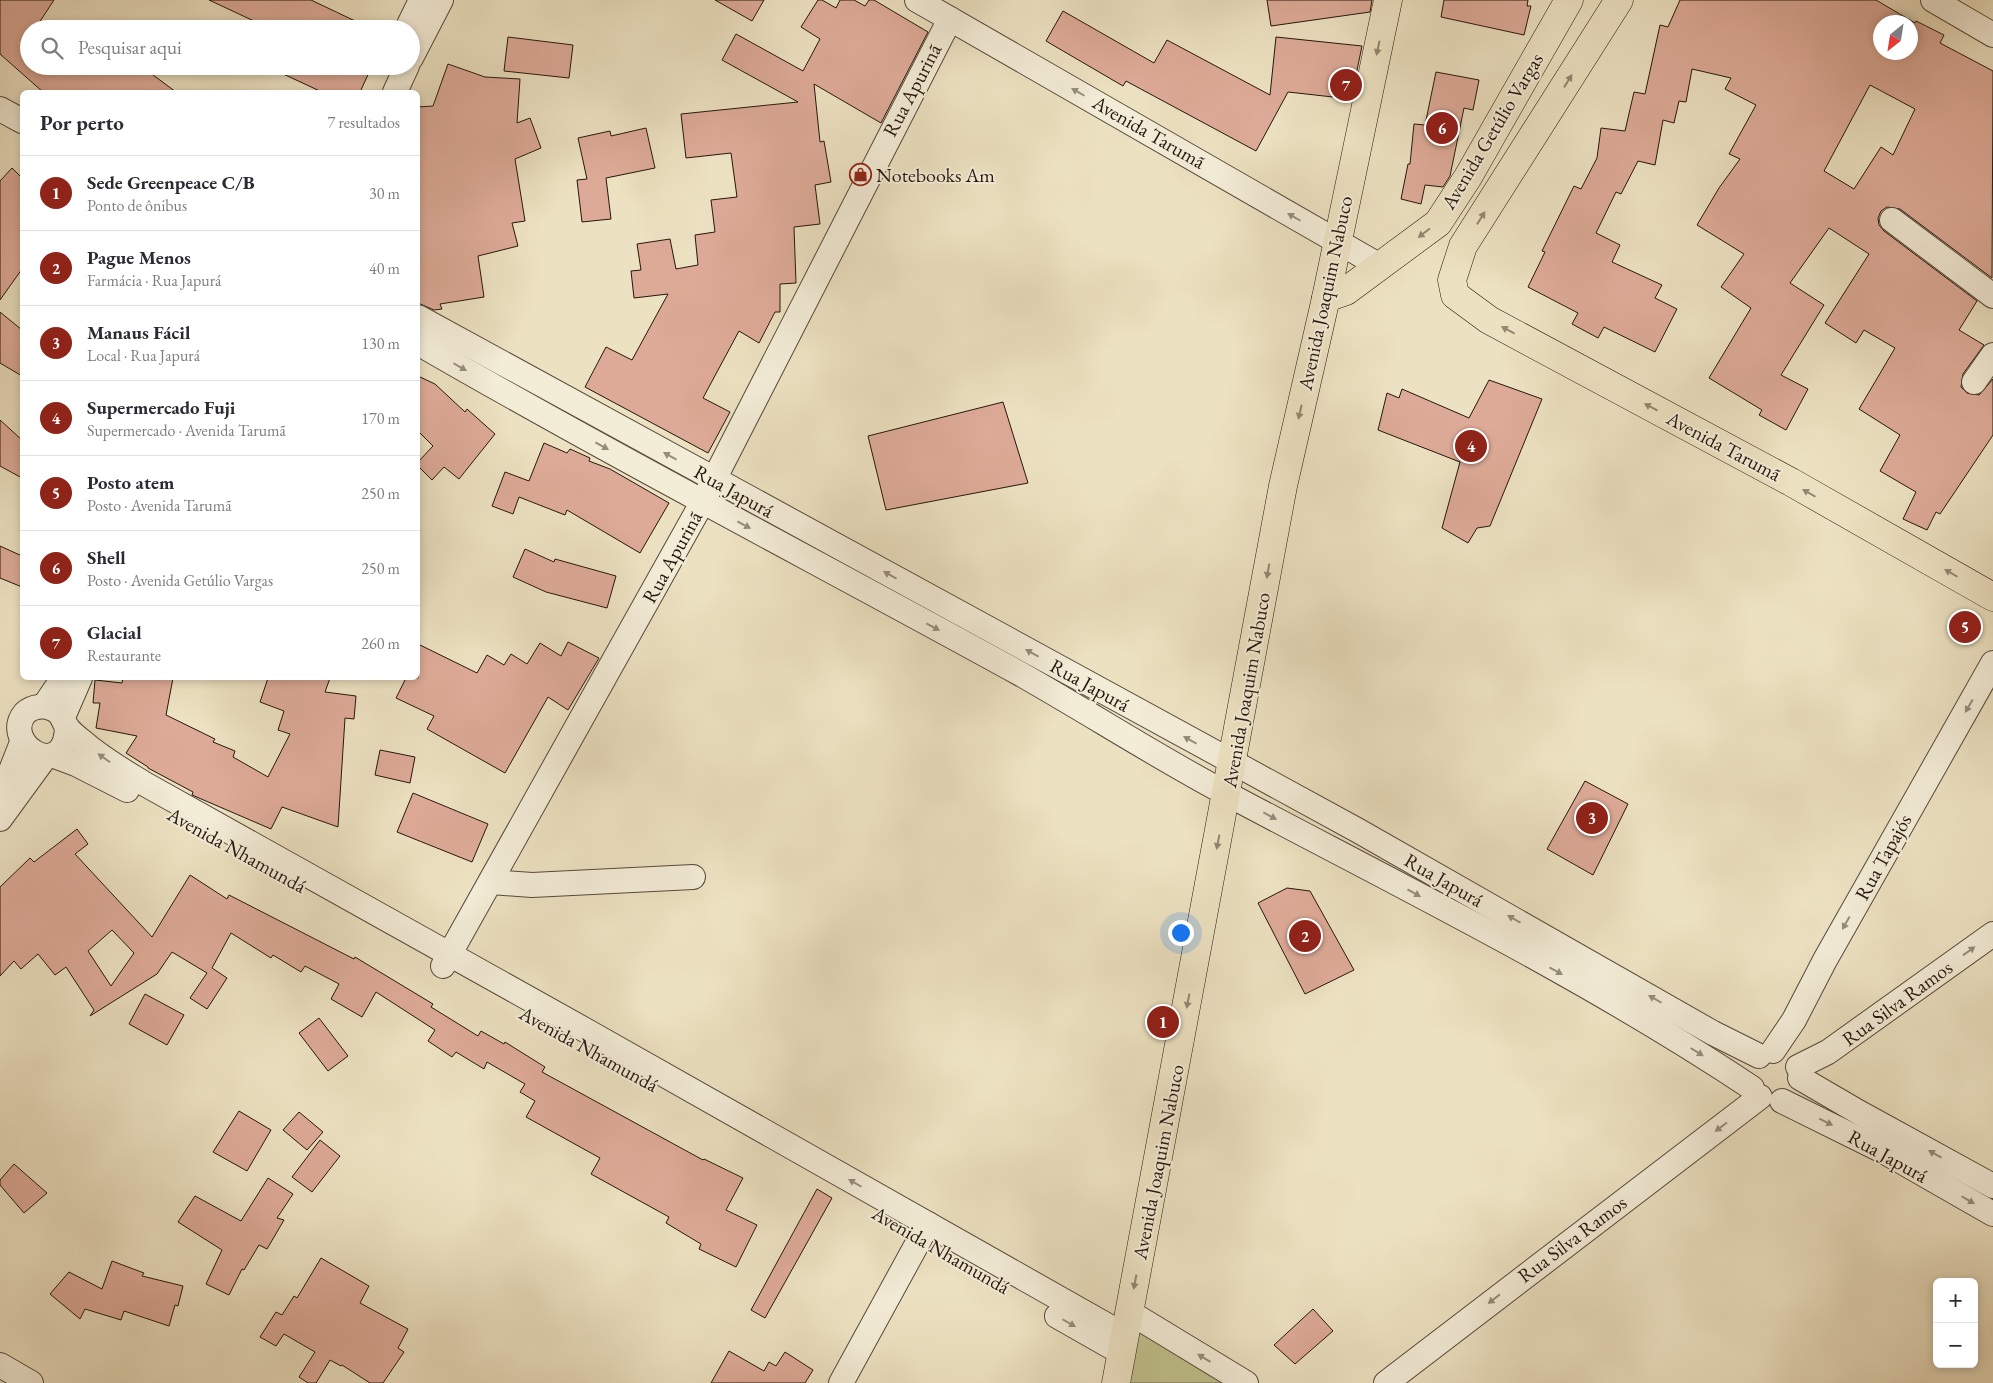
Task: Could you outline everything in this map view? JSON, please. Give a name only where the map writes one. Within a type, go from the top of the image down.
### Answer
[{"type":"main road","name":"Avenida Joaquim Nabuco","points":[[1116,1383],[1233,763],[1283,486],[1326,298],[1336,241],[1388,0]]},
{"type":"main road","name":"Avenida Getúlio Vargas","points":[[1326,298],[1346,290],[1438,223],[1468,177],[1570,0]]},
{"type":"main road","name":"Avenida Getúlio Vargas","points":[[1455,295],[1452,280],[1463,246],[1619,0]]},
{"type":"main road","name":"Avenida Tarumã","points":[[1455,295],[1489,320],[1791,482],[1993,597]]},
{"type":"street","points":[[411,20],[421,0]]},
{"type":"street","points":[[420,41],[441,0]]},
{"type":"street","name":"Avenida Tarumã","points":[[918,0],[1380,266]]},
{"type":"street","points":[[1933,0],[1993,35]]},
{"type":"street","name":"Rua Apurinã","points":[[447,961],[702,503],[950,18]]},
{"type":"street","points":[[388,84],[398,75]]},
{"type":"street","points":[[0,109],[20,120]]},
{"type":"street","points":[[1892,220],[1993,296]]},
{"type":"street","name":"Rua Japurá","points":[[420,318],[1357,830],[1713,1033],[1766,1054]]},
{"type":"street","name":"Rua Japurá","points":[[420,344],[702,503],[1019,674],[1227,794],[1362,864],[1605,998],[1674,1038],[1765,1096],[1874,1147],[1993,1214]]},
{"type":"street","points":[[1974,382],[1993,355]]},
{"type":"street","name":"Rua Tapajós","points":[[1766,1054],[1794,1020],[1825,960],[1993,663]]},
{"type":"street","points":[[0,819],[49,755],[61,748],[67,738],[58,717],[63,680]]},
{"type":"street","points":[[58,717],[79,680]]},
{"type":"street","points":[[0,798],[13,727],[24,714],[33,708],[58,717]]},
{"type":"street","name":"Avenida Nhamundá","points":[[58,717],[99,755],[143,783],[447,961],[924,1231],[1125,1334],[1246,1383]]},
{"type":"street","points":[[13,727],[32,754],[49,755]]},
{"type":"street","name":"Avenida Nhamundá","points":[[49,755],[76,764],[138,795],[447,961]]},
{"type":"street","points":[[491,882],[532,885],[693,877]]},
{"type":"street","name":"Rua Silva Ramos","points":[[1799,1072],[1993,934]]},
{"type":"street","points":[[1766,1054],[1788,1054],[1799,1072],[1798,1088],[1791,1096],[1765,1096],[1750,1071],[1766,1054]]},
{"type":"street","name":"Rua Japurá","points":[[1799,1072],[1860,1113],[1993,1186]]},
{"type":"street","name":"Rua Silva Ramos","points":[[1386,1383],[1765,1096]]},
{"type":"street","points":[[842,1383],[924,1231]]},
{"type":"street","points":[[0,1364],[32,1383]]},
{"type":"green space","points":[[1134,1324],[1240,1383],[1124,1383]]},
{"type":"building","points":[[0,0],[54,0],[41,20],[20,20],[20,72],[0,54]]},
{"type":"building","points":[[209,0],[311,0],[353,20],[252,20]]},
{"type":"building","points":[[715,0],[764,0],[752,21]]},
{"type":"building","points":[[818,0],[822,0],[836,8],[840,0],[854,0],[865,6],[869,0],[874,0],[928,32],[881,123],[814,84],[820,142],[824,141],[831,182],[815,185],[820,224],[794,227],[796,283],[780,284],[780,312],[775,312],[759,343],[739,331],[703,398],[730,412],[708,453],[585,387],[606,347],[632,360],[668,294],[634,298],[631,271],[641,270],[637,244],[670,239],[676,269],[698,265],[695,235],[715,232],[711,200],[737,197],[731,153],[686,158],[681,114],[798,102],[722,60],[736,34],[803,71],[820,39],[801,27]]},
{"type":"building","points":[[1267,0],[1372,0],[1370,12],[1271,26]]},
{"type":"building","points":[[1444,0],[1528,0],[1527,6],[1531,6],[1524,35],[1441,17]]},
{"type":"building","points":[[1680,0],[1876,0],[1901,15],[1873,15],[1873,60],[1918,60],[1918,22],[1944,35],[1940,43],[1993,71],[1992,278],[1900,209],[1887,207],[1881,211],[1878,218],[1879,225],[1884,231],[1977,301],[1959,330],[1984,345],[1963,374],[1961,387],[1967,393],[1979,395],[1993,379],[1993,435],[1940,514],[1936,512],[1927,530],[1903,519],[1916,492],[1880,471],[1900,435],[1859,409],[1895,348],[1864,330],[1856,343],[1825,323],[1869,254],[1829,228],[1790,283],[1824,305],[1781,375],[1808,389],[1786,430],[1759,415],[1762,410],[1709,378],[1751,308],[1721,287],[1744,254],[1697,225],[1719,188],[1740,159],[1729,154],[1756,105],[1725,89],[1731,78],[1692,69],[1686,102],[1679,101],[1674,123],[1663,120],[1655,165],[1638,161],[1621,194],[1616,192],[1596,233],[1620,245],[1612,262],[1662,285],[1655,298],[1677,309],[1655,352],[1604,327],[1598,338],[1572,324],[1578,313],[1528,287],[1545,252],[1542,251],[1574,186],[1581,189],[1597,158],[1601,128],[1625,131],[1634,92],[1645,94],[1660,25],[1668,27]],"holes":[[[1870,85],[1915,109],[1893,155],[1881,147],[1854,189],[1824,171]]]},
{"type":"building","points":[[1063,11],[1154,63],[1167,40],[1270,95],[1276,37],[1362,46],[1351,99],[1288,92],[1256,151],[1126,81],[1123,86],[1046,41]]},
{"type":"building","points":[[508,37],[573,45],[569,78],[504,71]]},
{"type":"building","points":[[448,64],[485,77],[520,79],[517,123],[530,118],[541,148],[515,159],[525,221],[512,223],[518,246],[478,256],[484,297],[440,304],[442,309],[434,310],[420,304],[420,107],[433,106]]},
{"type":"building","points":[[1436,72],[1479,80],[1473,110],[1464,108],[1450,176],[1443,187],[1425,185],[1421,204],[1401,199],[1408,164],[1410,164],[1414,124],[1425,125]]},
{"type":"building","points":[[24,75],[153,75],[173,90],[41,90]]},
{"type":"building","points":[[285,75],[368,75],[361,90],[318,90]]},
{"type":"building","points":[[646,128],[655,168],[606,178],[611,219],[582,222],[577,180],[587,179],[578,138],[610,131],[611,136]]},
{"type":"building","points":[[12,168],[20,176],[20,272],[0,300],[0,181]]},
{"type":"building","points":[[0,312],[20,328],[20,375],[0,363]]},
{"type":"building","points":[[420,377],[435,384],[465,412],[467,409],[495,434],[459,479],[444,467],[432,480],[420,468],[420,460],[433,446],[420,433]]},
{"type":"building","points":[[1489,380],[1542,399],[1490,526],[1477,528],[1468,543],[1442,528],[1460,462],[1378,430],[1387,393],[1399,398],[1402,389],[1469,418]]},
{"type":"building","points":[[1003,402],[1028,483],[886,510],[868,436]]},
{"type":"building","points":[[0,420],[20,438],[20,477],[0,466]]},
{"type":"building","points":[[544,443],[567,453],[570,449],[590,458],[589,461],[610,469],[669,503],[640,553],[567,510],[565,515],[519,497],[513,514],[492,506],[505,472],[529,481]]},
{"type":"building","points":[[0,546],[20,555],[20,586],[0,578]]},
{"type":"building","points":[[525,549],[554,562],[555,559],[616,576],[607,608],[546,592],[513,577]]},
{"type":"building","points":[[568,642],[599,658],[568,710],[548,697],[505,773],[427,729],[434,716],[396,698],[405,680],[420,680],[420,645],[477,673],[487,655],[504,665],[511,654],[527,664],[540,643],[561,656]]},
{"type":"building","points":[[95,680],[122,683],[123,680],[173,680],[166,715],[215,739],[213,742],[235,751],[233,757],[268,777],[290,734],[278,730],[284,711],[260,702],[267,680],[329,680],[325,692],[356,696],[354,719],[345,718],[338,827],[282,807],[271,829],[192,795],[193,792],[148,768],[126,753],[137,736],[96,728],[100,703],[93,703]]},
{"type":"building","points":[[380,750],[415,757],[410,783],[375,775]]},
{"type":"building","points":[[1585,781],[1628,804],[1593,875],[1547,849]]},
{"type":"building","points":[[413,793],[488,824],[472,862],[397,832]]},
{"type":"building","points":[[77,829],[88,844],[75,854],[152,937],[190,875],[227,899],[229,895],[354,959],[355,957],[433,1004],[431,1007],[478,1036],[481,1031],[504,1044],[505,1042],[545,1067],[542,1072],[703,1160],[743,1178],[726,1210],[757,1225],[736,1267],[699,1249],[701,1244],[666,1223],[669,1217],[591,1174],[600,1158],[526,1117],[535,1101],[520,1092],[525,1084],[487,1062],[484,1069],[456,1052],[452,1057],[428,1041],[435,1030],[376,992],[362,1017],[331,999],[339,984],[305,966],[301,972],[273,955],[271,958],[231,933],[212,968],[227,978],[207,1009],[190,998],[207,973],[172,952],[157,974],[90,1016],[94,1010],[66,967],[55,975],[38,954],[21,969],[14,961],[0,976],[0,887],[30,858],[34,862]],"holes":[[[112,930],[134,953],[111,986],[88,951]]]},
{"type":"building","points":[[1287,888],[1310,891],[1354,970],[1305,994],[1258,903]]},
{"type":"building","points":[[145,994],[184,1015],[167,1045],[129,1024]]},
{"type":"building","points":[[319,1018],[348,1056],[328,1071],[299,1033]]},
{"type":"building","points":[[239,1111],[271,1130],[247,1171],[213,1152]]},
{"type":"building","points":[[299,1112],[323,1132],[307,1150],[283,1130]]},
{"type":"building","points":[[320,1140],[340,1156],[312,1192],[292,1177]]},
{"type":"building","points":[[14,1164],[47,1193],[24,1213],[0,1185],[0,1180]]},
{"type":"building","points":[[268,1178],[293,1194],[277,1218],[284,1220],[267,1249],[259,1245],[244,1270],[242,1269],[229,1295],[206,1284],[222,1250],[178,1222],[195,1196],[241,1221]]},
{"type":"building","points":[[817,1189],[832,1198],[765,1318],[751,1310]]},
{"type":"building","points":[[321,1258],[369,1286],[360,1303],[408,1329],[398,1348],[404,1352],[383,1383],[370,1383],[342,1365],[330,1360],[316,1383],[308,1383],[299,1377],[315,1352],[284,1334],[276,1346],[260,1337],[276,1312],[282,1315],[294,1296],[297,1298]]},
{"type":"building","points":[[112,1261],[144,1273],[142,1276],[183,1286],[178,1306],[175,1305],[169,1326],[124,1311],[121,1320],[85,1309],[80,1319],[50,1294],[69,1272],[102,1289]]},
{"type":"building","points":[[1313,1309],[1333,1331],[1295,1364],[1274,1345]]},
{"type":"building","points":[[729,1351],[764,1371],[769,1362],[776,1366],[785,1352],[813,1370],[805,1383],[711,1383]]},
{"type":"place","name":"Glacial","points":[[1346,85]]},
{"type":"place","name":"Shell","points":[[1442,128]]},
{"type":"place","name":"Notebooks Am","points":[[860,175]]},
{"type":"place","name":"Supermercado Fuji","points":[[1471,446]]},
{"type":"place","name":"Posto atem","points":[[1965,627]]},
{"type":"place","name":"Manaus Fácil","points":[[1592,818]]},
{"type":"place","name":"Pague Menos","points":[[1305,936]]},
{"type":"place","name":"Sede Greenpeace C/B","points":[[1163,1022]]}]
